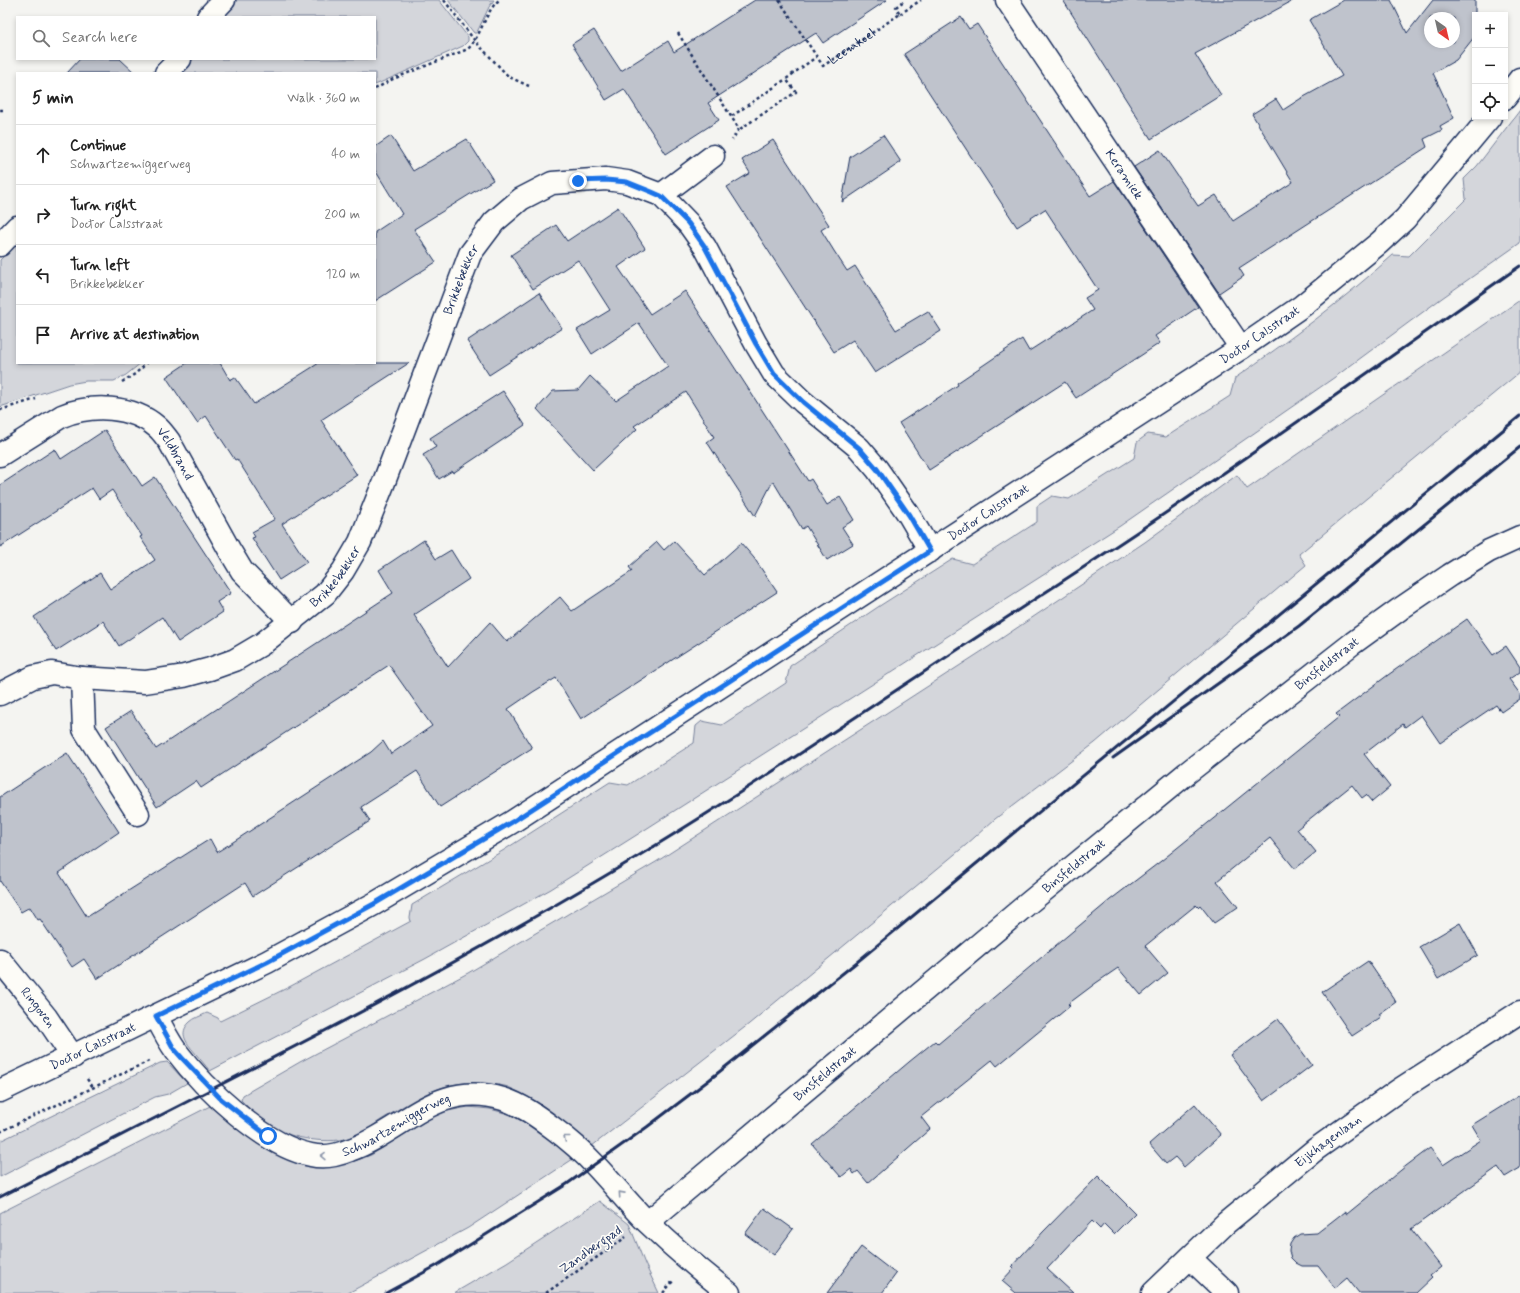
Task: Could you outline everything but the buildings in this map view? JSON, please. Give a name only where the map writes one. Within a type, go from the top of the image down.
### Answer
[{"type":"street","points":[[209,16],[224,0]]},
{"type":"street","name":"Keramiek","points":[[1008,0],[1241,348]]},
{"type":"street","points":[[167,72],[179,60]]},
{"type":"street","points":[[1508,94],[1520,79]]},
{"type":"street","name":"Doctor Calsstraat","points":[[0,1091],[267,962],[374,904],[499,830],[1241,348],[1302,306],[1379,243],[1405,219],[1488,120]]},
{"type":"street","points":[[661,196],[712,156]]},
{"type":"street","name":"Brikkebekker","points":[[0,694],[33,677],[52,673],[82,678],[145,682],[184,676],[210,669],[235,660],[262,644],[292,622],[325,594],[343,571],[360,542],[387,475],[470,254],[494,222],[521,199],[552,184],[606,180],[627,182],[661,196],[688,223],[705,247],[756,344],[774,374],[803,402],[863,453],[877,469],[909,515],[930,551]]},
{"type":"street","points":[[0,245],[16,228]]},
{"type":"street","name":"Veldbrand","points":[[0,455],[62,416],[72,412],[115,409],[130,412],[157,426],[169,441],[242,571],[292,622]]},
{"type":"street","name":"Binsfeldstraat","points":[[648,1222],[1025,906],[1193,768],[1353,643],[1400,609],[1450,575],[1483,555],[1520,537]]},
{"type":"street","points":[[82,678],[84,729],[138,814]]},
{"type":"street","name":"Ringoven","points":[[0,960],[46,1017],[72,1056]]},
{"type":"street","name":"Eijkhagenlaan","points":[[1153,1293],[1226,1223],[1316,1149],[1399,1090],[1520,1012]]},
{"type":"street","name":"Schwartzemiggerweg","points":[[156,1016],[174,1049],[211,1089],[251,1124],[282,1145],[313,1155],[330,1156],[351,1150],[387,1131],[432,1104],[446,1098],[461,1095],[491,1096],[531,1111],[570,1141],[595,1165],[620,1194],[648,1222],[700,1270],[729,1293]]},
{"type":"street","points":[[1190,1258],[1227,1293]]},
{"type":"path","points":[[444,0],[475,41],[510,77],[529,86]]},
{"type":"path","points":[[376,88],[392,79],[468,49],[475,41],[492,6],[499,0]]},
{"type":"path","points":[[779,0],[816,57]]},
{"type":"path","points":[[905,0],[896,7],[900,14],[921,0]]},
{"type":"path","name":"Leemkoel","points":[[732,116],[816,57],[823,66],[900,14]]},
{"type":"path","points":[[678,33],[739,129]]},
{"type":"path","points":[[712,156],[726,148],[739,129],[796,92],[786,79]]},
{"type":"path","points":[[117,384],[126,380],[146,364]]},
{"type":"path","points":[[0,1132],[174,1049]]},
{"type":"path","name":"Zandbergpad","points":[[546,1293],[648,1222]]},
{"type":"shaded area","points":[[237,0],[439,0],[468,37],[468,41],[463,46],[376,85],[376,72],[182,72],[192,60],[376,60],[376,16],[222,16]]},
{"type":"shaded area","points":[[448,0],[494,0],[478,30],[474,33]]},
{"type":"shaded area","points":[[1520,110],[1520,243],[1442,298],[1335,377],[1120,526],[551,889],[425,959],[210,1071],[187,1043],[184,1031],[186,1026],[194,1019],[207,1013],[218,1018],[220,1021],[291,986],[411,921],[412,905],[504,850],[610,782],[628,785],[694,743],[696,726],[702,721],[722,725],[786,683],[790,666],[881,605],[953,559],[972,564],[1037,522],[1037,506],[1052,496],[1069,499],[1134,458],[1137,442],[1148,434],[1166,437],[1230,396],[1235,378],[1316,319],[1393,255],[1409,256],[1466,199],[1464,179],[1477,166]]},
{"type":"shaded area","points":[[16,244],[16,364],[140,364],[126,375],[114,381],[86,381],[69,384],[0,407],[0,260]]},
{"type":"shaded area","points":[[1520,300],[1520,372],[1299,554],[1306,565],[1095,743],[995,819],[966,845],[749,1024],[592,1146],[563,1121],[542,1106],[520,1092],[499,1085],[474,1083],[459,1084],[432,1091],[407,1104],[359,1135],[346,1139],[323,1141],[311,1140],[277,1130],[268,1125],[241,1100],[243,1095],[300,1062],[468,973],[656,862],[990,646],[1145,542],[1237,475],[1247,489]]},
{"type":"shaded area","points":[[167,1062],[187,1083],[168,1094],[155,1097],[0,1177],[0,1141],[160,1063]]},
{"type":"shaded area","points":[[212,1105],[267,1150],[294,1161],[340,1163],[354,1161],[371,1155],[429,1119],[448,1111],[468,1107],[490,1109],[516,1116],[539,1130],[573,1159],[468,1228],[348,1293],[0,1293],[0,1213]]},
{"type":"shaded area","points":[[600,1201],[629,1224],[645,1264],[659,1293],[454,1293],[507,1262]]},
{"type":"railway","points":[[0,1197],[384,1000],[460,959],[650,849],[770,773],[1157,519],[1520,266]]},
{"type":"railway","points":[[386,1293],[436,1266],[567,1184],[647,1127],[709,1080],[857,962],[1520,416]]},
{"type":"railway","points":[[1113,758],[1299,626],[1520,447]]},
{"type":"route","points":[[268,1136],[221,1099],[182,1058],[174,1049],[156,1016],[267,962],[374,904],[512,822],[930,551],[909,515],[877,469],[859,448],[803,402],[774,374],[756,344],[705,247],[688,223],[661,196],[627,182],[606,180],[578,181]]}]
